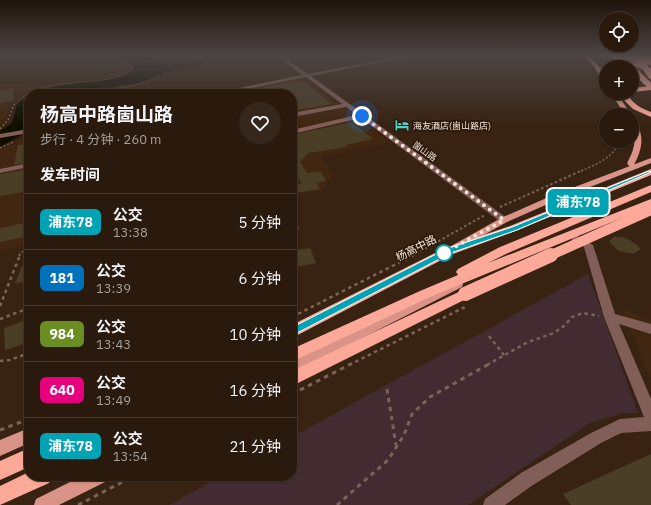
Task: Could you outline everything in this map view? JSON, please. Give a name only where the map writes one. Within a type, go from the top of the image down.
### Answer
[{"type":"highway","points":[[641,78],[651,88]]},
{"type":"highway","points":[[639,88],[651,88]]},
{"type":"highway","points":[[626,100],[629,104],[651,115]]},
{"type":"highway","name":"杨高中路","points":[[297,329],[448,251],[514,228],[651,172]]},
{"type":"highway","points":[[425,294],[504,250],[651,188]]},
{"type":"highway","points":[[297,354],[425,294],[651,202]]},
{"type":"highway","points":[[297,376],[465,294],[651,210]]},
{"type":"highway","points":[[0,470],[24,459]]},
{"type":"highway","points":[[0,496],[32,481]]},
{"type":"main road","points":[[610,176],[631,163],[637,153],[638,148]]},
{"type":"main road","points":[[448,251],[504,220],[554,198],[651,160]]},
{"type":"main road","points":[[297,365],[492,267]]},
{"type":"main road","points":[[0,448],[24,438]]},
{"type":"main road","points":[[42,505],[89,481]]},
{"type":"street","points":[[240,89],[299,78]]},
{"type":"street","name":"崮山路","points":[[309,78],[504,220]]},
{"type":"street","points":[[297,114],[347,105]]},
{"type":"street","points":[[297,131],[362,116]]},
{"type":"street","points":[[0,136],[24,132]]},
{"type":"street","points":[[0,171],[24,166]]},
{"type":"street","points":[[571,235],[588,245],[610,317],[651,416]]},
{"type":"street","points":[[610,317],[651,329]]},
{"type":"street","points":[[491,505],[527,479],[596,438],[620,426],[651,424]]},
{"type":"path","points":[[41,89],[50,86],[107,78]]},
{"type":"path","points":[[102,89],[138,84],[157,78]]},
{"type":"path","points":[[0,129],[7,123],[13,106],[24,98]]},
{"type":"path","points":[[297,314],[428,248],[491,211],[604,161],[617,148]]},
{"type":"path","points":[[0,306],[21,252],[24,251]]},
{"type":"path","points":[[0,319],[24,310]]},
{"type":"path","points":[[337,505],[388,460],[404,435],[412,414],[430,397],[528,342],[554,333],[564,326],[572,317],[583,313],[610,317]]},
{"type":"path","points":[[490,336],[504,356]]},
{"type":"path","points":[[0,360],[10,360],[24,355]]},
{"type":"path","points":[[387,389],[396,446]]},
{"type":"path","points":[[0,430],[24,421]]},
{"type":"path","points":[[78,505],[124,481]]},
{"type":"shaded area","points":[[116,78],[155,78],[139,83],[95,89],[47,89]]},
{"type":"shaded area","points":[[299,79],[308,80],[389,142],[362,149],[321,156],[333,175],[322,190],[297,194],[297,89],[248,89]]},
{"type":"shaded area","points":[[7,83],[47,86],[38,89],[24,89],[24,95],[9,106],[3,124],[0,126],[0,84]]},
{"type":"shaded area","points":[[24,99],[24,133],[0,147],[0,131],[12,123],[17,104]]},
{"type":"shaded area","points":[[24,137],[24,246],[0,250],[0,150]]},
{"type":"shaded area","points":[[588,274],[638,413],[622,413],[590,423],[468,505],[169,505],[212,481],[297,481],[297,434]]},
{"type":"shaded area","points":[[621,309],[651,320],[651,379],[635,341]]},
{"type":"building","points":[[304,81],[332,104],[297,110],[297,89],[255,89],[287,82]]},
{"type":"building","points":[[13,88],[14,100],[0,103],[0,91]]},
{"type":"building","points":[[352,122],[373,139],[346,145],[347,147],[308,153],[300,162],[307,173],[321,172],[326,181],[316,183],[320,189],[297,193],[297,184],[302,184],[297,176],[297,134]]},
{"type":"building","points":[[24,144],[24,163],[14,165],[18,145]]},
{"type":"building","points":[[24,170],[24,192],[0,196],[0,174]]},
{"type":"building","points":[[24,223],[24,237],[0,242],[0,228]]},
{"type":"building","points":[[614,237],[622,237],[631,241],[638,246],[640,250],[633,254],[619,251],[610,243],[610,240]]},
{"type":"building","points":[[310,248],[316,263],[297,267],[297,250]]},
{"type":"building","points":[[24,262],[24,282],[15,283]]},
{"type":"building","points":[[24,321],[24,344],[5,350],[4,328]]},
{"type":"building","points":[[651,454],[651,505],[571,505],[563,494]]},
{"type":"bus line","name":"浦东78","points":[[297,329],[448,251],[514,228],[651,172]]},
{"type":"place","name":"海友酒店(崮山路店)","points":[[402,125]]},
{"type":"route","points":[[362,116],[504,220],[444,253]]}]
